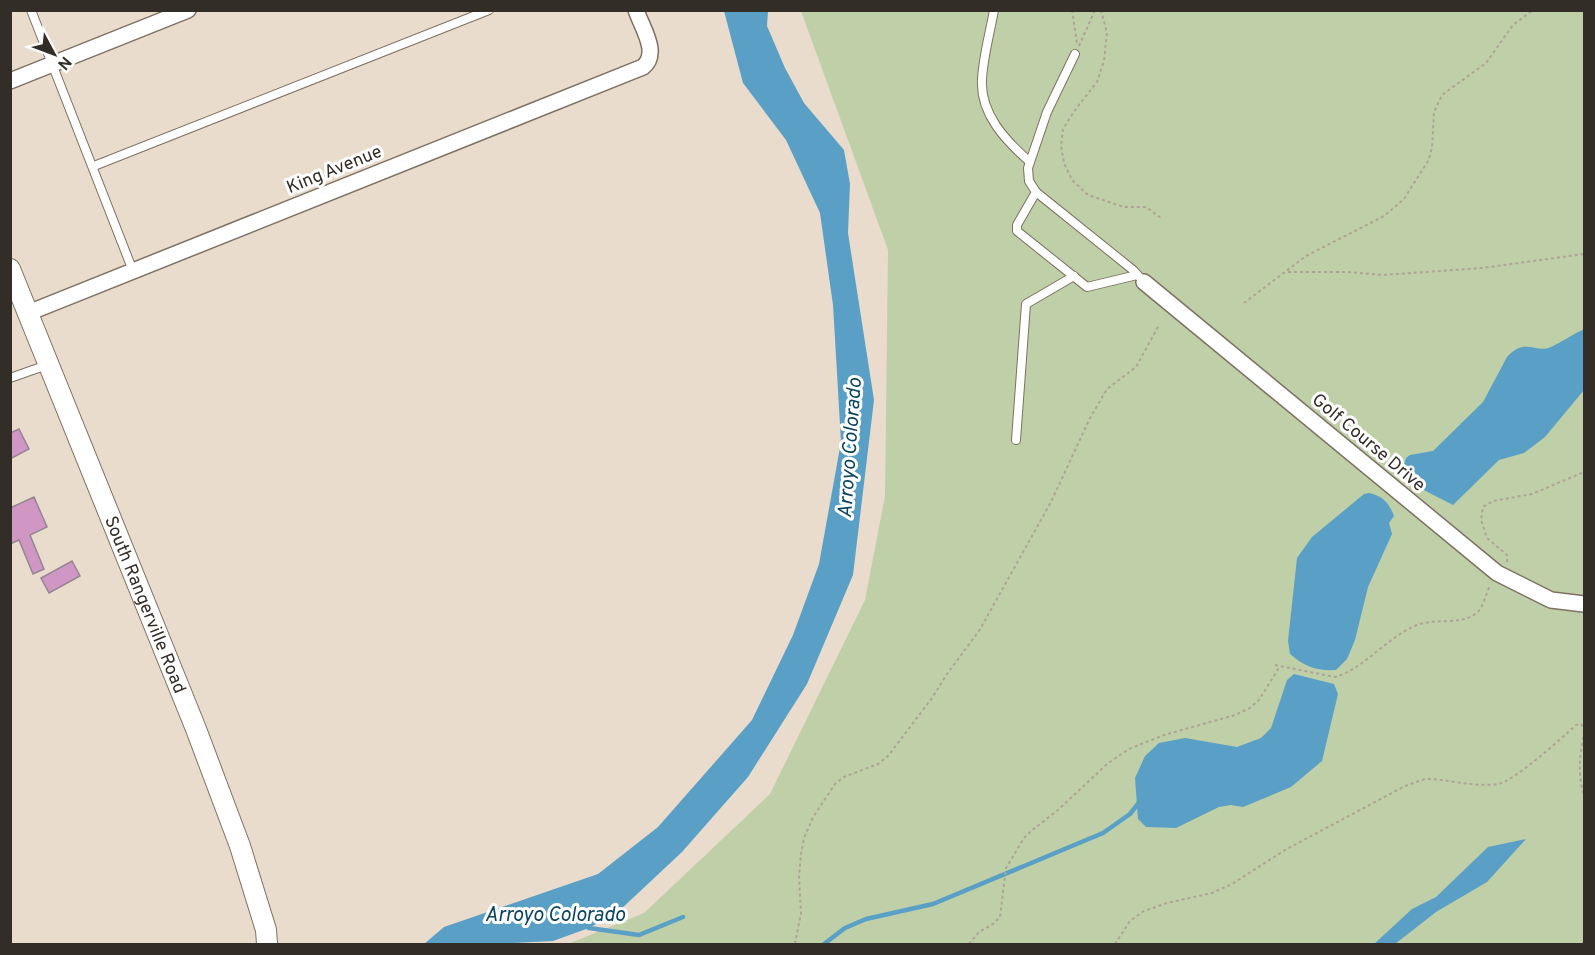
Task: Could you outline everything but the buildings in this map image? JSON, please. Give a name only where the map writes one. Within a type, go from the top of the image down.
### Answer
[{"type":"main road","name":"South Rangerville Road","points":[[10,269],[196,729],[240,846],[266,930],[267,945]]},
{"type":"street","points":[[10,81],[188,10]]},
{"type":"street","name":"King Avenue","points":[[28,313],[635,71],[650,62],[652,53],[636,10]]},
{"type":"street","name":"Golf Course Drive","points":[[1141,278],[1499,574],[1551,600],[1584,604]]},
{"type":"lane","points":[[31,10],[51,65],[94,166],[133,271]]},
{"type":"lane","points":[[94,166],[489,10]]},
{"type":"lane","points":[[993,10],[982,81],[984,98],[997,128],[1010,145],[1030,162]]},
{"type":"lane","points":[[1075,54],[1047,112],[1028,168],[1029,181],[1036,192],[1141,278]]},
{"type":"lane","points":[[1036,192],[1017,225],[1017,231],[1087,287],[1141,278]]},
{"type":"lane","points":[[1016,440],[1026,304],[1074,276]]},
{"type":"lane","points":[[10,378],[48,364]]},
{"type":"path","points":[[1072,10],[1077,49],[1095,10]]},
{"type":"path","points":[[1101,10],[1107,33],[1104,61],[1097,82],[1063,129],[1060,146],[1064,163],[1072,180],[1088,195],[1124,207],[1146,207],[1161,218]]},
{"type":"path","points":[[1244,303],[1265,286],[1288,272],[1306,256],[1384,216],[1404,199],[1428,161],[1432,148],[1434,112],[1442,95],[1486,63],[1513,25],[1533,10]]},
{"type":"path","points":[[1288,272],[1349,272],[1383,275],[1470,269],[1584,254]]},
{"type":"path","points":[[795,945],[801,913],[799,877],[801,854],[804,838],[813,817],[831,790],[844,777],[878,764],[888,756],[932,698],[979,631],[1051,502],[1090,418],[1107,389],[1130,374],[1136,367],[1159,325]]},
{"type":"path","points":[[1275,665],[1335,677],[1344,674],[1389,641],[1418,625],[1469,618],[1474,615],[1508,559],[1507,555],[1487,538],[1481,520],[1483,507],[1493,501],[1532,494],[1584,472]]},
{"type":"path","points":[[969,945],[979,932],[1000,917],[1006,868],[1024,838],[1118,755],[1151,740],[1235,715],[1250,708],[1259,700],[1280,666]]},
{"type":"path","points":[[1115,945],[1130,921],[1144,911],[1175,900],[1203,896],[1232,884],[1285,850],[1405,786],[1425,779],[1501,784],[1544,753],[1575,725],[1581,724],[1584,730],[1579,774],[1584,797]]},
{"type":"green space","points":[[801,11],[1584,11],[1584,944],[568,944],[644,913],[770,794],[865,600],[885,496],[888,250]]},
{"type":"water","name":"Arroyo Colorado","points":[[724,11],[768,11],[767,26],[785,68],[804,103],[844,150],[850,184],[848,233],[874,400],[853,575],[807,684],[748,777],[682,852],[619,911],[589,928],[553,941],[424,944],[444,927],[598,874],[658,827],[752,720],[793,635],[819,564],[841,442],[833,305],[820,213],[786,140],[743,83]]},
{"type":"water","points":[[1584,329],[1584,390],[1545,437],[1524,453],[1499,460],[1453,505],[1412,484],[1414,481],[1409,477],[1406,479],[1403,468],[1406,458],[1410,455],[1433,451],[1483,402],[1507,357],[1513,351],[1525,347],[1546,349]]},
{"type":"water","points":[[1369,493],[1382,498],[1390,507],[1394,516],[1389,523],[1392,534],[1368,587],[1355,640],[1347,659],[1336,670],[1312,667],[1290,654],[1288,641],[1297,558],[1312,537],[1364,494]]},
{"type":"water","points":[[1294,674],[1334,684],[1338,694],[1322,761],[1291,787],[1243,807],[1231,805],[1219,807],[1176,828],[1146,827],[1138,819],[1135,778],[1145,756],[1159,743],[1185,738],[1237,747],[1261,738],[1271,728],[1287,680]]},
{"type":"water","points":[[1526,839],[1487,882],[1436,912],[1395,944],[1374,944],[1412,909],[1436,897],[1488,847]]},
{"type":"waterway","points":[[824,944],[845,928],[866,919],[933,904],[1103,833],[1130,814],[1141,800]]},
{"type":"waterway","points":[[585,926],[639,935],[683,917]]}]
